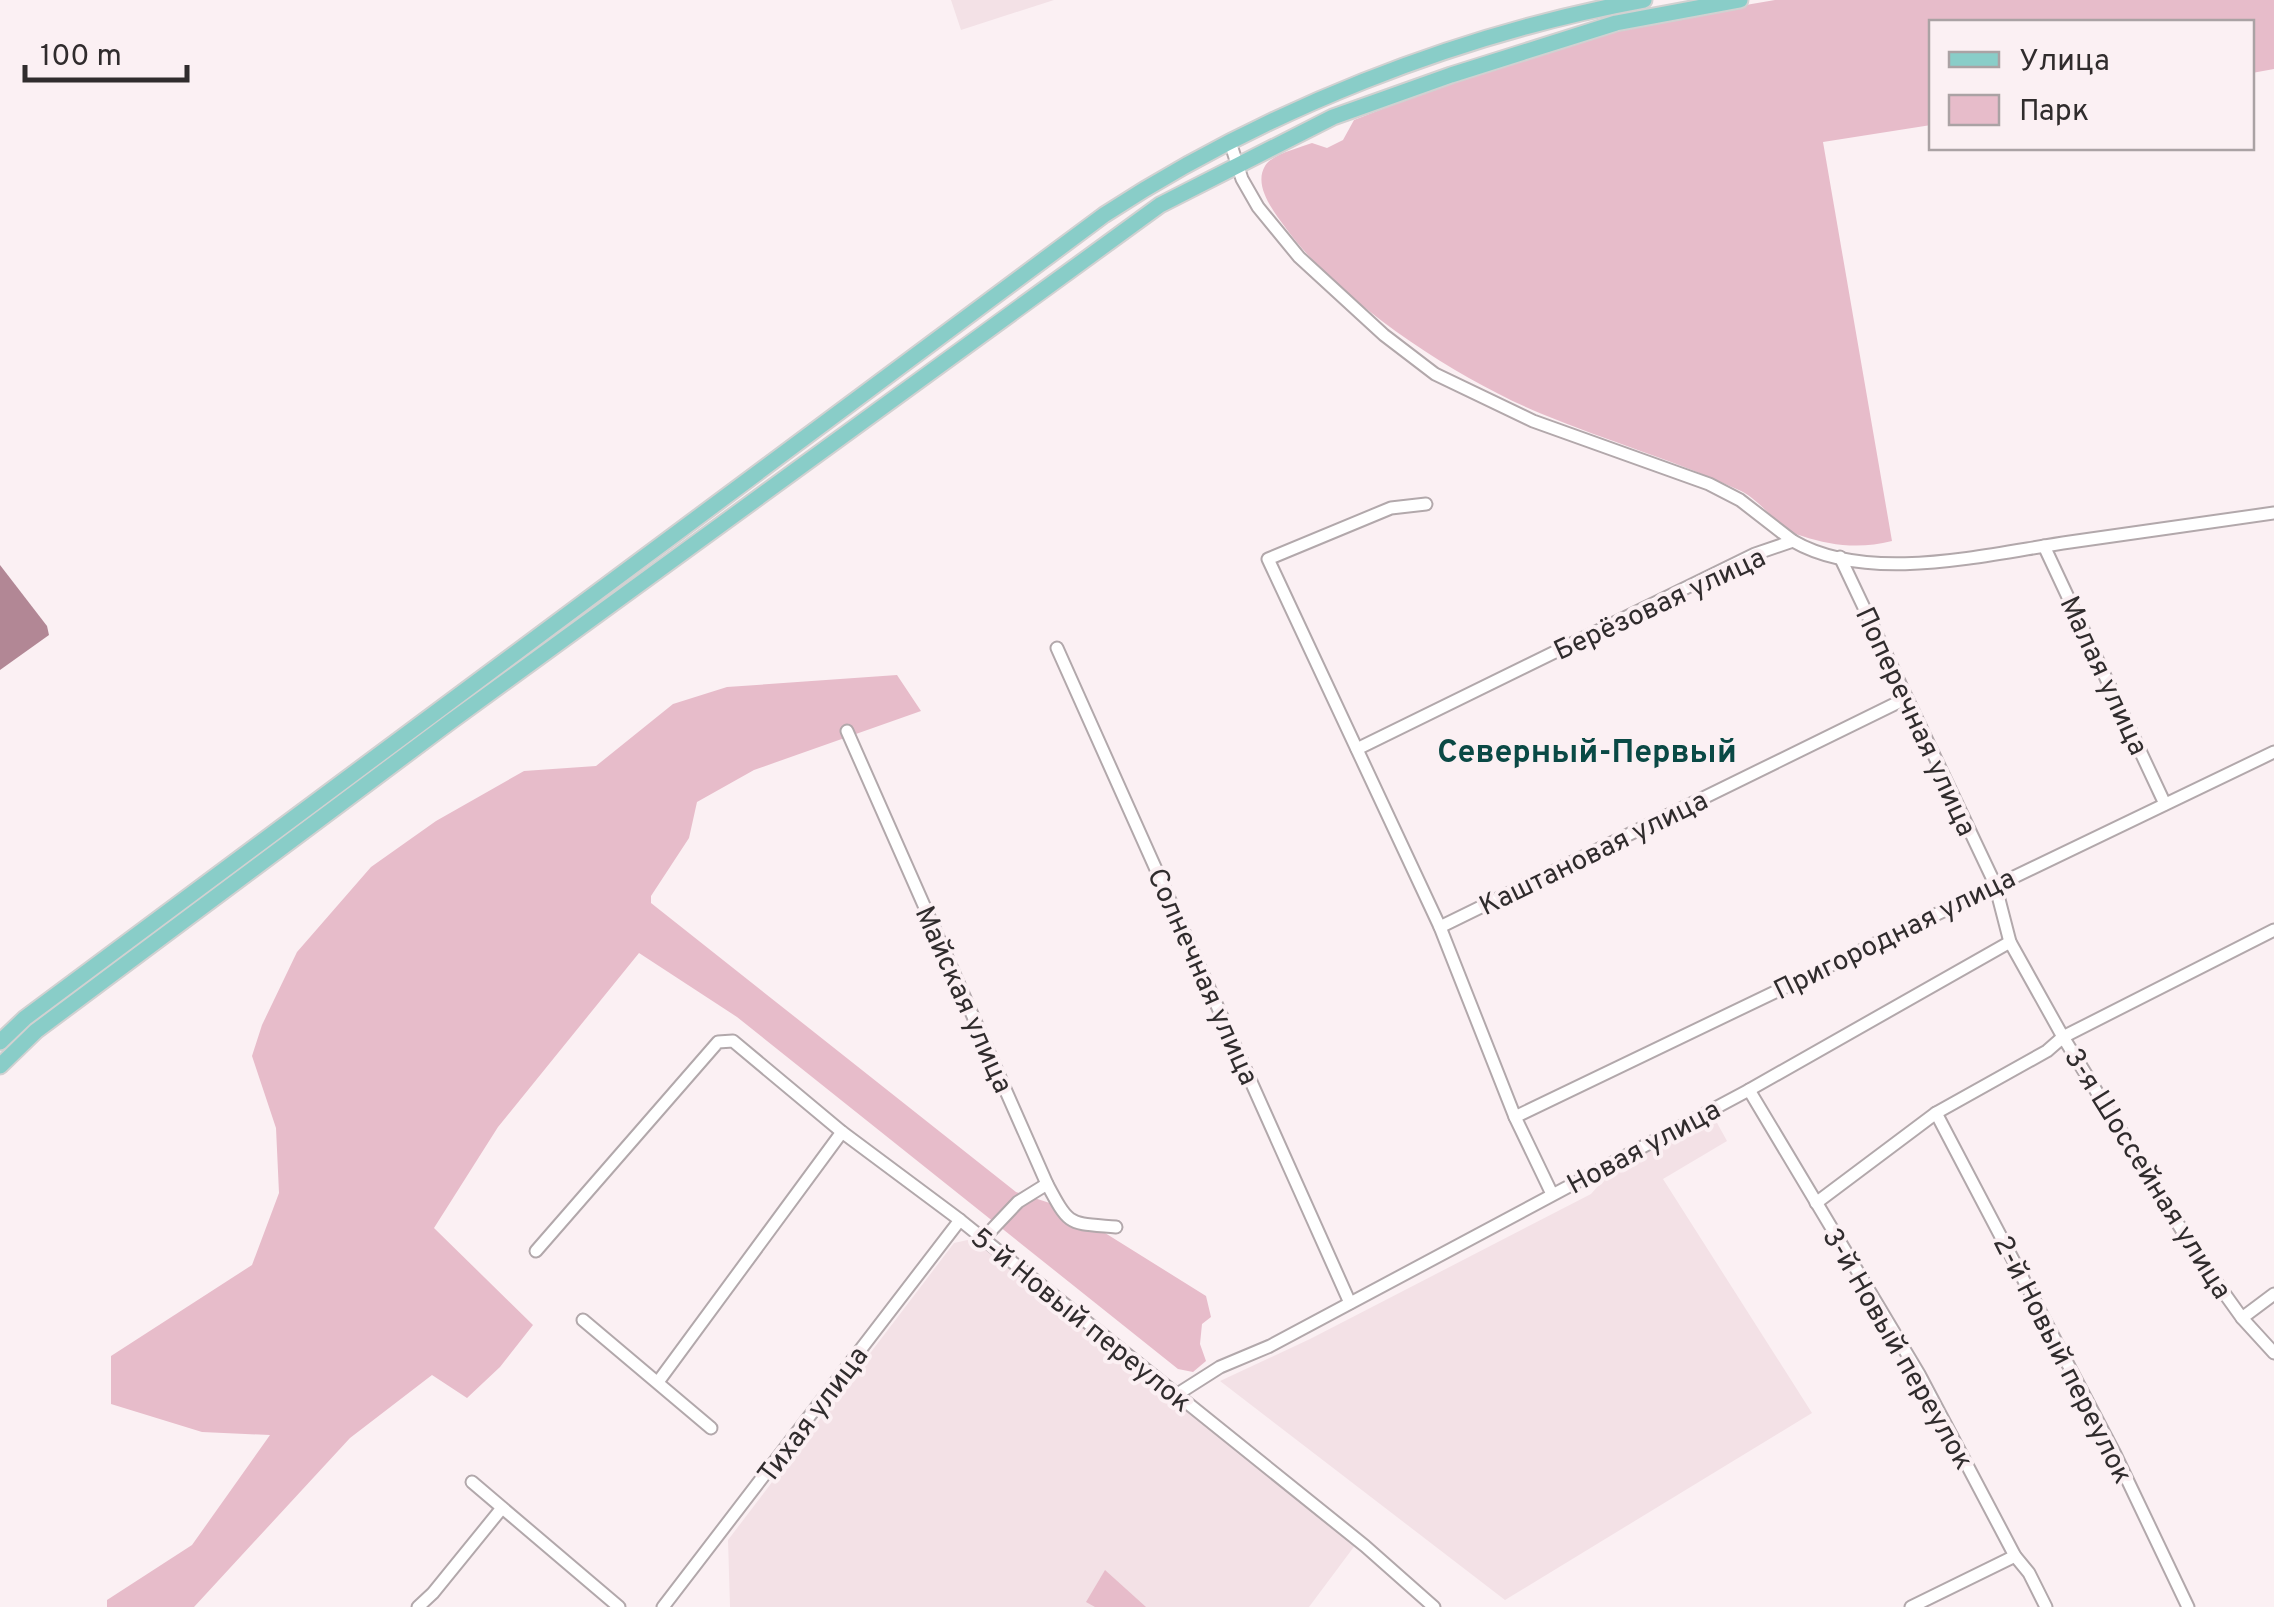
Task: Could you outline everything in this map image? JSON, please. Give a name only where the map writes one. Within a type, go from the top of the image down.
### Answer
[{"type":"main road","points":[[0,1042],[88,970],[1148,186],[1296,111],[1427,57],[1604,7],[1644,0]]},
{"type":"main road","points":[[0,1066],[36,1031],[450,722],[1160,205],[1334,117],[1616,23],[1740,0]]},
{"type":"street","points":[[1230,142],[1236,164],[1264,217],[1298,257],[1384,335],[1435,374],[1532,421],[1710,484],[1740,500],[1793,541]]},
{"type":"street","points":[[1426,504],[1392,508],[1268,559],[1440,927],[1516,1116],[1552,1194]]},
{"type":"street","name":"Берёзовая улица","points":[[1356,749],[1756,554],[1793,541],[1812,552],[1840,558],[1912,564],[2274,513]]},
{"type":"street","name":"Малая улица","points":[[2044,546],[2165,804]]},
{"type":"street","name":"Поперечная улица","points":[[1840,558],[1994,884],[2010,942]]},
{"type":"street","name":"Солнечная улица","points":[[1057,648],[1350,1303]]},
{"type":"street","name":"Каштановая улица","points":[[1440,927],[1907,698]]},
{"type":"street","name":"Майская улица","points":[[847,731],[1064,1216],[1074,1224],[1116,1226]]},
{"type":"street","name":"Пригородная улица","points":[[1516,1116],[2274,752]]},
{"type":"street","points":[[1816,1203],[1936,1113],[2047,1051],[2063,1037],[2274,930]]},
{"type":"street","points":[[2010,942],[2063,1037]]},
{"type":"street","name":"Новая улица","points":[[1176,1395],[1220,1366],[1270,1346],[1749,1090],[2010,942]]},
{"type":"street","name":"3-я Шоссейная улица","points":[[2063,1037],[2199,1258],[2242,1318],[2274,1353]]},
{"type":"street","name":"5-й Новый переулок","points":[[536,1251],[718,1042],[733,1041],[842,1132],[960,1220],[1365,1546],[1434,1607]]},
{"type":"street","name":"3-й Новый переулок","points":[[1749,1090],[1919,1374],[2046,1607]]},
{"type":"street","name":"2-й Новый переулок","points":[[1936,1113],[2115,1454],[2188,1607]]},
{"type":"street","points":[[658,1382],[842,1132]]},
{"type":"street","points":[[983,1239],[1018,1202],[1047,1184]]},
{"type":"street","name":"Тихая улица","points":[[662,1607],[960,1220]]},
{"type":"street","points":[[2242,1318],[2274,1294]]},
{"type":"street","points":[[583,1320],[710,1428]]},
{"type":"street","points":[[472,1482],[619,1607]]},
{"type":"street","points":[[418,1607],[502,1508]]},
{"type":"street","points":[[1911,1607],[2015,1556]]},
{"type":"shaded area","points":[[951,0],[1054,0],[961,30]]},
{"type":"shaded area","points":[[0,565],[47,626],[49,635],[0,670]]},
{"type":"shaded area","points":[[1716,1121],[1727,1141],[1663,1179],[1812,1413],[1505,1600],[1220,1381],[1310,1339],[1591,1194],[1614,1168]]},
{"type":"shaded area","points":[[972,1239],[1356,1544],[1309,1607],[730,1607],[728,1540],[954,1243]]},
{"type":"green space","points":[[1775,0],[2274,0],[2274,69],[2254,73],[2254,20],[1929,20],[1929,125],[1823,142],[1892,541],[1847,545],[1793,533],[1741,491],[1542,414],[1474,381],[1402,336],[1336,283],[1280,221],[1266,198],[1262,174],[1268,162],[1280,155],[1312,143],[1327,148],[1343,140],[1354,120],[1454,81],[1629,25]]},
{"type":"green space","points":[[897,675],[921,711],[754,770],[697,802],[689,838],[651,896],[651,903],[1016,1192],[1065,1208],[1206,1296],[1211,1317],[1202,1324],[1200,1344],[1206,1361],[1193,1372],[1178,1369],[737,1017],[639,953],[498,1127],[434,1228],[533,1325],[500,1367],[467,1398],[432,1375],[350,1438],[194,1607],[107,1607],[107,1600],[192,1545],[270,1435],[202,1432],[111,1404],[111,1356],[252,1265],[279,1193],[276,1128],[252,1056],[262,1025],[297,952],[371,867],[436,821],[524,771],[596,766],[673,704],[727,687]]},
{"type":"green space","points":[[1105,1570],[1146,1607],[1095,1607],[1086,1602]]},
{"type":"district","name":"Северный-Первый","points":[[1587,751]]}]
